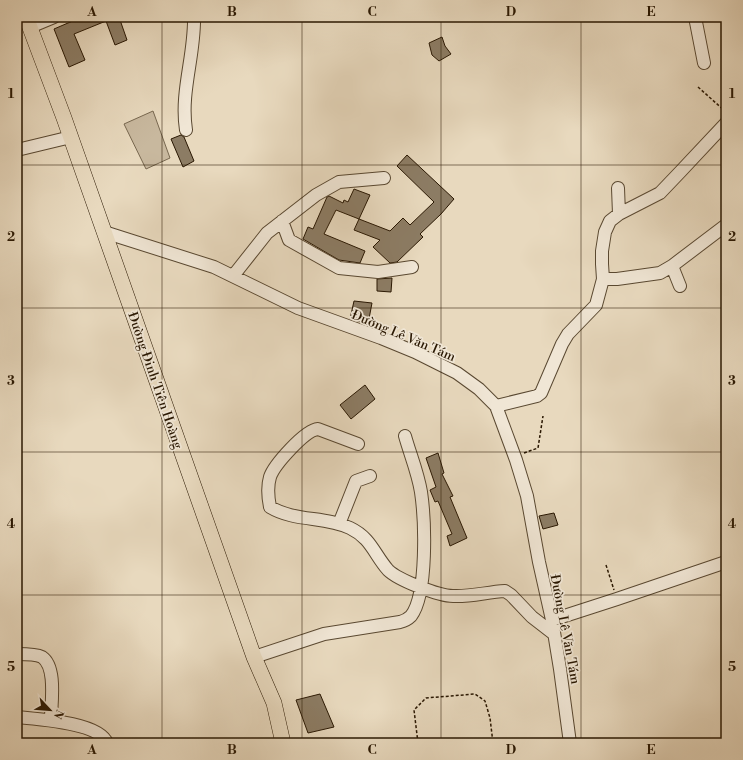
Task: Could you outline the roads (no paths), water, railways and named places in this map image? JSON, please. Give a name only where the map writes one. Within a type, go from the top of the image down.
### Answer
[{"type":"main road","name":"Đường Đinh Tiên Hoàng","points":[[24,25],[71,137],[254,657],[274,703],[283,743]]},
{"type":"street","points":[[24,25],[54,17]]},
{"type":"street","points":[[186,130],[184,120],[185,101],[194,31],[194,17]]},
{"type":"street","points":[[695,17],[704,63]]},
{"type":"street","points":[[496,406],[537,396],[541,393],[562,344],[568,334],[573,327],[596,305],[603,279],[602,257],[606,232],[610,221],[619,214],[660,192],[726,123]]},
{"type":"street","points":[[17,150],[71,137]]},
{"type":"street","points":[[233,276],[267,233],[316,195],[339,182],[384,178]]},
{"type":"street","points":[[618,188],[619,214]]},
{"type":"street","points":[[282,221],[289,240],[339,268],[378,272],[412,267]]},
{"type":"street","points":[[603,279],[617,279],[660,273],[672,266],[726,225]]},
{"type":"street","name":"Đường Lê Văn Tám","points":[[104,232],[214,267],[298,308],[415,352],[457,374],[479,389],[496,406],[515,456],[527,496],[562,676],[570,743]]},
{"type":"street","points":[[672,266],[680,286]]},
{"type":"street","points":[[358,444],[318,429],[304,436],[274,469],[270,478],[268,497],[270,508],[283,514],[339,524],[350,528],[370,543],[389,570],[396,576],[421,587],[455,596],[505,591],[511,595],[532,617],[554,634]]},
{"type":"street","points":[[254,657],[324,634],[404,621],[411,615],[416,606],[421,587],[423,532],[421,491],[405,436]]},
{"type":"street","points":[[339,524],[356,481],[370,476]]},
{"type":"street","points":[[552,620],[726,562]]},
{"type":"street","points":[[17,654],[41,656],[47,662],[51,672],[51,720]]},
{"type":"street","points":[[17,717],[51,720],[88,728],[101,734],[107,743]]}]
